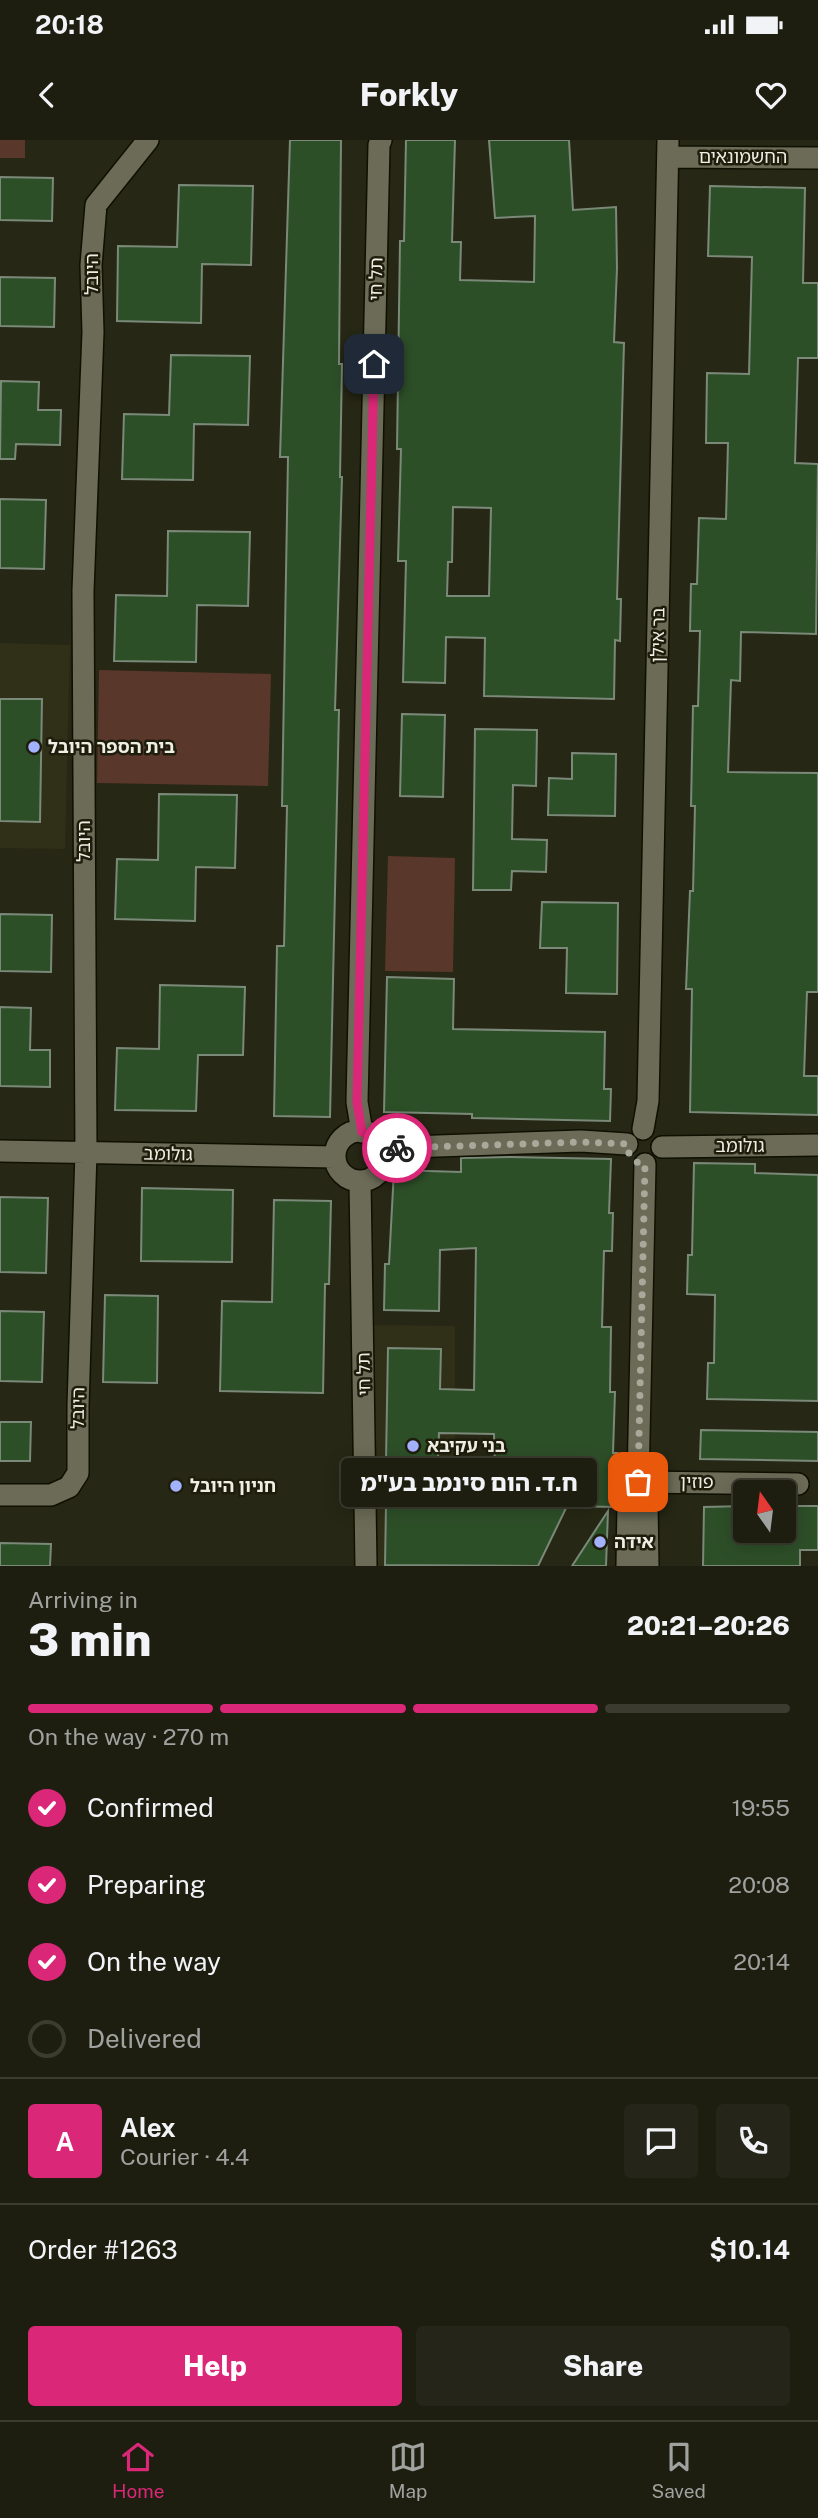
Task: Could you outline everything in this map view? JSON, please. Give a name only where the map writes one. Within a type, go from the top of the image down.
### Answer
[{"type":"street","name":"היובל","points":[[0,1495],[51,1495],[69,1487],[78,1474],[86,1152],[83,591],[93,331],[91,265],[96,205],[148,140]]},
{"type":"street","name":"תל חי","points":[[362,1132],[357,1102],[381,140]]},
{"type":"street","name":"החשמונאים","points":[[668,148],[818,158]]},
{"type":"street","name":"בר אילן","points":[[635,1136],[648,1101],[668,148]]},
{"type":"street","points":[[362,1132],[378,1139],[385,1150],[381,1170],[368,1180],[360,1181],[344,1176],[335,1157],[339,1143],[345,1137],[362,1132]]},
{"type":"street","points":[[385,1150],[581,1142],[655,1132],[663,1147],[655,1161],[645,1164],[630,1156],[635,1136]]},
{"type":"street","name":"גולומב","points":[[663,1147],[818,1145]]},
{"type":"street","name":"גולומב","points":[[0,1151],[335,1157]]},
{"type":"street","points":[[627,1566],[628,1505],[638,1482],[645,1164]]},
{"type":"street","name":"תל חי","points":[[360,1181],[366,1566]]},
{"type":"street","points":[[638,1482],[647,1504],[648,1566]]},
{"type":"street","name":"פוזין","points":[[638,1482],[798,1484]]},
{"type":"shaded area","points":[[0,140],[25,140],[25,158],[0,158]]},
{"type":"shaded area","name":"בית הספר היובל","points":[[0,643],[70,645],[65,849],[0,848]]},
{"type":"shaded area","points":[[99,670],[271,674],[268,786],[97,783]]},
{"type":"shaded area","points":[[388,856],[455,858],[453,972],[385,971]]},
{"type":"shaded area","name":"בני עקיבא","points":[[372,1325],[455,1326],[455,1566],[373,1566]]},
{"type":"building","points":[[290,140],[341,140],[339,364],[342,364],[342,477],[335,710],[339,710],[330,1117],[274,1116],[277,946],[284,946],[287,806],[282,806],[288,457],[280,457]]},
{"type":"building","points":[[406,140],[455,140],[452,242],[461,242],[460,280],[534,282],[535,216],[495,218],[489,140],[569,140],[573,210],[616,207],[614,342],[624,343],[617,599],[621,599],[620,641],[615,640],[614,699],[484,696],[485,638],[446,637],[445,683],[403,682],[406,561],[398,561],[401,449],[397,449],[400,241],[404,241]],"holes":[[[453,507],[491,508],[489,596],[447,596],[448,562],[452,562]]]},
{"type":"building","points":[[0,177],[53,178],[52,221],[0,220]]},
{"type":"building","points":[[179,185],[253,186],[251,265],[202,264],[201,323],[117,321],[118,246],[177,247]]},
{"type":"building","points":[[710,186],[805,188],[803,283],[818,283],[818,358],[798,358],[795,463],[818,464],[816,634],[741,632],[740,681],[731,680],[728,772],[818,773],[818,992],[807,992],[804,1076],[818,1076],[818,1115],[690,1112],[692,989],[686,989],[690,891],[693,891],[693,706],[698,706],[700,631],[690,631],[691,584],[697,584],[699,518],[726,519],[728,443],[706,443],[707,373],[749,374],[752,257],[708,256]]},
{"type":"building","points":[[0,277],[55,278],[54,327],[0,326]]},
{"type":"building","points":[[171,355],[250,356],[248,425],[194,424],[193,480],[122,479],[124,414],[169,415]]},
{"type":"building","points":[[1,381],[39,382],[38,410],[61,410],[60,445],[16,444],[15,459],[0,459]]},
{"type":"building","points":[[0,499],[46,500],[44,569],[0,568]]},
{"type":"building","points":[[168,531],[250,532],[248,606],[197,605],[196,662],[114,661],[116,595],[167,596]]},
{"type":"building","points":[[0,699],[42,699],[40,822],[0,821]]},
{"type":"building","points":[[402,714],[445,715],[443,797],[400,796]]},
{"type":"building","points":[[475,729],[537,730],[536,786],[513,785],[512,839],[547,840],[546,872],[512,871],[511,890],[473,890]]},
{"type":"building","points":[[572,753],[616,754],[615,816],[548,815],[549,778],[572,779]]},
{"type":"building","points":[[159,794],[237,795],[235,868],[196,867],[195,921],[115,919],[117,859],[158,860]]},
{"type":"building","points":[[542,902],[618,903],[617,994],[566,993],[567,948],[540,948]]},
{"type":"building","points":[[0,914],[52,915],[51,972],[0,971]]},
{"type":"building","points":[[387,977],[454,979],[453,1029],[605,1032],[604,1089],[611,1089],[610,1121],[472,1118],[472,1114],[384,1112]]},
{"type":"building","points":[[160,985],[245,987],[243,1055],[198,1055],[196,1111],[115,1110],[117,1048],[159,1049]]},
{"type":"building","points":[[0,1007],[31,1008],[30,1050],[50,1050],[50,1087],[0,1086]]},
{"type":"building","points":[[461,1158],[611,1159],[609,1213],[613,1213],[612,1251],[604,1251],[602,1327],[611,1327],[610,1392],[615,1392],[613,1453],[617,1453],[615,1507],[567,1506],[538,1566],[385,1565],[386,1505],[479,1507],[479,1498],[496,1498],[494,1434],[439,1433],[438,1461],[386,1460],[388,1348],[441,1349],[440,1389],[474,1390],[476,1248],[440,1250],[439,1311],[384,1310],[385,1264],[389,1264],[394,1170],[461,1172]]},
{"type":"building","points":[[694,1163],[755,1164],[755,1173],[818,1175],[818,1401],[707,1399],[708,1363],[714,1363],[715,1295],[687,1294],[688,1255],[692,1255]]},
{"type":"building","points":[[142,1188],[233,1190],[232,1262],[141,1261]]},
{"type":"building","points":[[0,1197],[48,1198],[46,1273],[0,1272]]},
{"type":"building","points":[[274,1200],[331,1201],[329,1284],[325,1284],[323,1393],[220,1391],[222,1301],[272,1302]]},
{"type":"building","points":[[105,1295],[158,1296],[157,1383],[103,1382]]},
{"type":"building","points":[[0,1311],[44,1312],[42,1382],[0,1381]]},
{"type":"building","points":[[0,1422],[31,1422],[30,1461],[0,1461]]},
{"type":"building","points":[[701,1430],[818,1432],[818,1461],[700,1459]]},
{"type":"building","points":[[733,1506],[733,1544],[796,1544],[796,1506],[818,1506],[818,1550],[800,1550],[800,1566],[703,1566],[704,1507]]},
{"type":"building","points":[[608,1511],[606,1566],[572,1566]]},
{"type":"building","points":[[0,1543],[51,1544],[50,1566],[0,1566]]},
{"type":"way so far","points":[[397,1148],[581,1142],[627,1144],[630,1156],[640,1164],[645,1164],[638,1482]]},
{"type":"place","name":"בית הספר היובל","points":[[34,747]]},
{"type":"place","name":"בני עקיבא","points":[[413,1446]]},
{"type":"place","name":"ח.ד. הום סינמב בע\"מ","points":[[638,1482]]},
{"type":"place","name":"חניון היובל","points":[[176,1486]]},
{"type":"place","name":"אידה","points":[[600,1542]]},
{"type":"route","points":[[374,364],[357,1102],[362,1132],[378,1139],[385,1150],[397,1148]]}]
